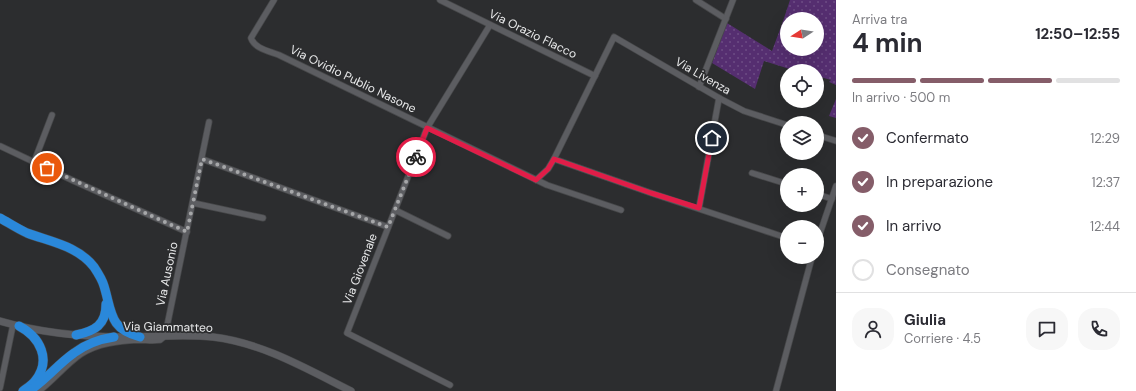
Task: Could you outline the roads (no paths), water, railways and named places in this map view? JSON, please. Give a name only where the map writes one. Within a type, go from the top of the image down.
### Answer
[{"type":"highway","points":[[0,218],[26,232],[62,244],[78,253],[93,266],[102,279],[109,308],[115,321],[122,330],[140,337]]},
{"type":"highway","points":[[76,335],[94,330],[102,323],[106,310],[106,292]]},
{"type":"highway","points":[[16,325],[25,329],[36,339],[43,357],[42,367],[38,378],[23,391]]},
{"type":"highway","points":[[29,391],[80,349],[92,342],[114,337]]},
{"type":"street","name":"Via Ovidio Publio Nasone","points":[[274,0],[251,38],[253,43],[258,47],[279,55],[547,185],[621,210]]},
{"type":"street","name":"Via Orazio Flacco","points":[[440,0],[595,76]]},
{"type":"street","points":[[696,0],[726,19]]},
{"type":"street","points":[[699,87],[732,0]]},
{"type":"street","name":"Via Giovenale","points":[[450,384],[347,333],[427,128],[490,25]]},
{"type":"street","name":"Via Livenza","points":[[595,76],[614,37],[699,87],[744,111],[780,123]]},
{"type":"street","points":[[536,180],[548,169],[554,159],[595,76]]},
{"type":"street","points":[[699,208],[719,98]]},
{"type":"street","points":[[34,162],[52,114]]},
{"type":"street","name":"Via Ausonio","points":[[165,336],[209,122]]},
{"type":"street","points":[[824,137],[836,141]]},
{"type":"street","points":[[0,146],[187,232]]},
{"type":"street","points":[[202,159],[388,227]]},
{"type":"street","points":[[554,159],[780,236]]},
{"type":"street","points":[[752,173],[780,182]]},
{"type":"street","points":[[824,222],[836,186]]},
{"type":"street","points":[[824,196],[832,199]]},
{"type":"street","points":[[193,203],[263,218]]},
{"type":"street","points":[[395,210],[448,236]]},
{"type":"street","points":[[776,391],[810,264]]},
{"type":"street","name":"Via Giammatteo","points":[[0,321],[52,333],[76,335],[114,337],[213,337],[256,347],[284,358],[351,391]]},
{"type":"street","points":[[0,388],[16,325]]},
{"type":"street","points":[[39,391],[87,350],[114,342],[160,340],[165,336]]}]
